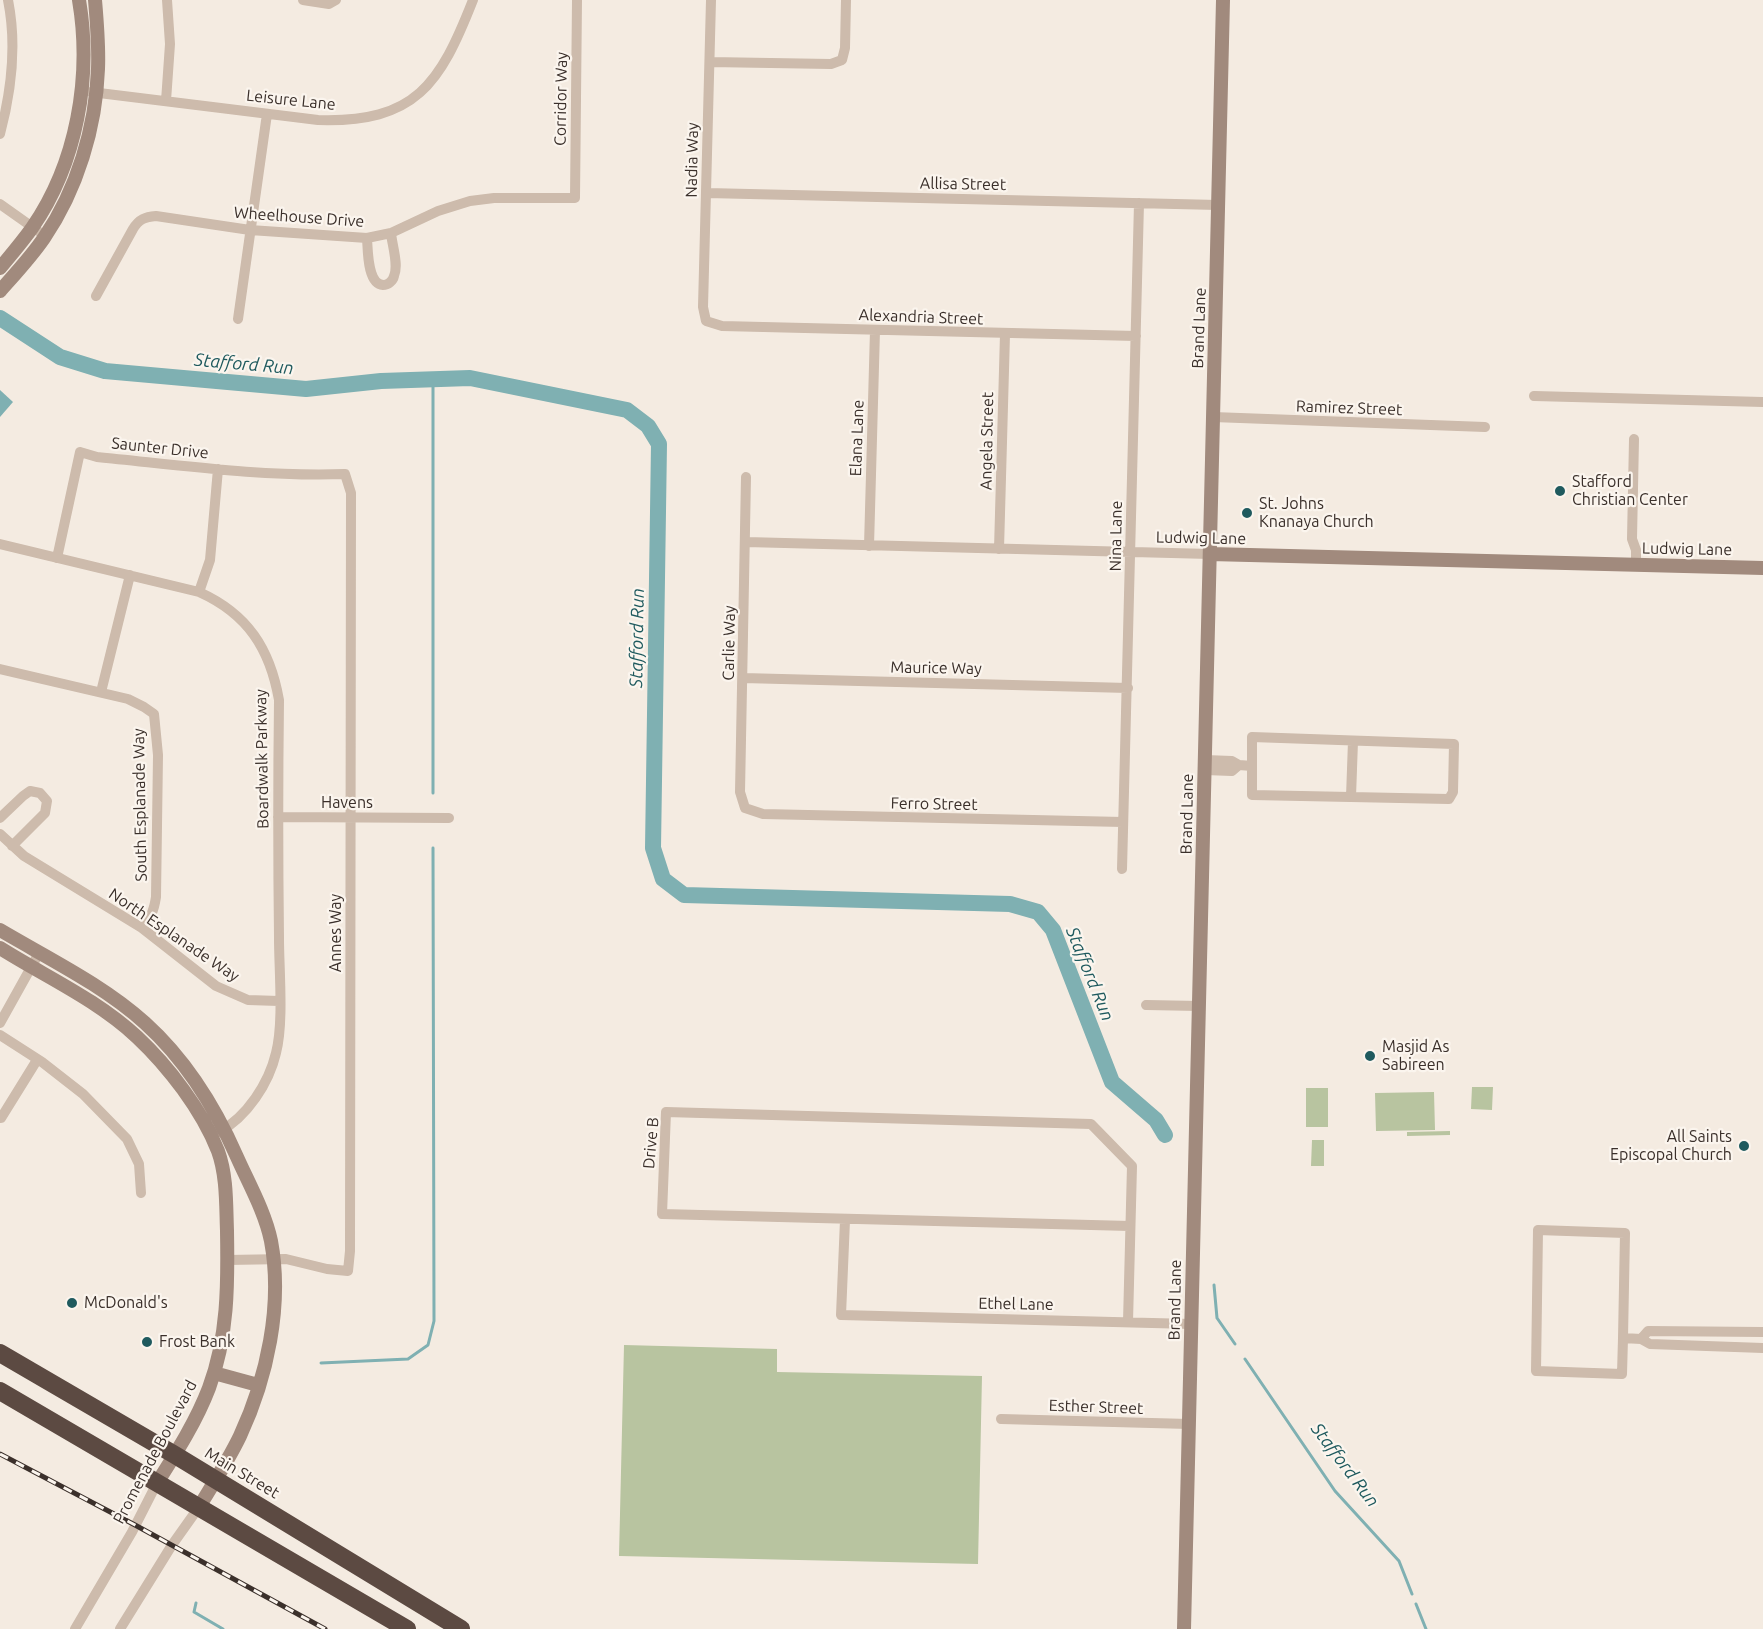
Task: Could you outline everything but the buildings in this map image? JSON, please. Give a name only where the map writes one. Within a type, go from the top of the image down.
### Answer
[{"type":"highway","name":"Main Street","points":[[0,1353],[175,1455],[461,1629]]},
{"type":"highway","points":[[0,1391],[407,1629]]},
{"type":"street","points":[[0,134],[9,101],[14,52],[8,0]]},
{"type":"street","points":[[0,268],[32,227],[63,164],[78,113],[82,90],[84,40],[79,0]]},
{"type":"street","points":[[1,291],[45,237],[72,186],[80,163],[96,93],[98,68],[95,0]]},
{"type":"street","points":[[166,101],[170,44],[167,0]]},
{"type":"street","points":[[303,0],[329,4],[336,0]]},
{"type":"street","name":"Leisure Lane","points":[[82,90],[318,120],[343,121],[374,116],[415,99],[444,65],[456,44],[472,0]]},
{"type":"street","name":"Corridor Way","points":[[574,198],[578,0]]},
{"type":"street","name":"Nadia Way","points":[[706,321],[703,307],[711,0]]},
{"type":"street","points":[[710,62],[831,64],[842,60],[845,48],[846,0]]},
{"type":"street","name":"Brand Lane","points":[[1184,1629],[1223,0]]},
{"type":"street","points":[[238,319],[267,114]]},
{"type":"street","name":"Allisa Street","points":[[707,193],[1218,205]]},
{"type":"street","name":"Wheelhouse Drive","points":[[96,296],[133,228],[138,221],[146,217],[156,216],[250,230],[367,238],[391,233],[438,211],[470,201],[494,198],[574,198]]},
{"type":"street","name":"Nina Lane","points":[[1122,869],[1139,203]]},
{"type":"street","points":[[0,204],[45,237]]},
{"type":"street","points":[[367,238],[372,277],[382,285],[389,283],[394,277],[396,267],[391,233]]},
{"type":"street","name":"Alexandria Street","points":[[706,321],[722,327],[1136,336]]},
{"type":"street","name":"Elana Lane","points":[[869,546],[875,330]]},
{"type":"street","name":"Angela Street","points":[[999,549],[1005,334]]},
{"type":"street","points":[[1534,396],[1763,402]]},
{"type":"street","name":"Ramirez Street","points":[[1213,417],[1485,427]]},
{"type":"street","points":[[1634,439],[1632,538],[1636,564]]},
{"type":"street","name":"Saunter Drive","points":[[57,558],[80,452],[97,457],[219,469],[293,475],[345,474]]},
{"type":"street","points":[[199,592],[210,560],[219,469]]},
{"type":"street","name":"Annes Way","points":[[227,1260],[299,1261],[327,1269],[348,1271],[350,1239],[351,493],[345,474]]},
{"type":"street","name":"Carlie Way","points":[[745,808],[740,792],[746,477]]},
{"type":"street","name":"Ludwig Lane","points":[[746,542],[1763,568]]},
{"type":"street","name":"Boardwalk Parkway","points":[[0,544],[199,592],[215,600],[233,614],[253,634],[267,654],[279,700],[277,1051],[259,1092],[225,1129],[211,1137]]},
{"type":"street","points":[[0,669],[101,692],[130,575]]},
{"type":"street","name":"Maurice Way","points":[[743,678],[1128,688]]},
{"type":"street","name":"South Esplanade Way","points":[[101,692],[128,699],[154,714],[158,755],[156,897],[150,920],[142,928]]},
{"type":"street","points":[[1252,737],[1353,741],[1454,744],[1453,792],[1449,799],[1251,795],[1252,737]]},
{"type":"street","points":[[1352,797],[1353,741]]},
{"type":"street","points":[[1205,765],[1232,761],[1239,765],[1252,766]]},
{"type":"street","points":[[0,818],[30,791],[40,793],[47,801],[45,813],[12,846]]},
{"type":"street","name":"Ferro Street","points":[[745,808],[763,814],[1124,822]]},
{"type":"street","name":"Havens","points":[[278,817],[449,818]]},
{"type":"street","name":"North Esplanade Way","points":[[0,834],[24,856],[142,928],[216,986],[248,1000],[279,1000]]},
{"type":"street","points":[[0,930],[101,989],[144,1022],[163,1041],[192,1076],[225,1129],[266,1222],[273,1259],[272,1324],[267,1351],[240,1436],[199,1507],[172,1545],[120,1629]]},
{"type":"street","name":"Promenade Boulevard","points":[[0,948],[88,1000],[135,1036],[157,1057],[176,1081],[211,1137],[223,1169],[226,1188],[227,1260],[224,1332],[214,1373],[199,1412],[75,1629]]},
{"type":"street","points":[[0,1023],[39,953]]},
{"type":"street","points":[[1146,1005],[1199,1006]]},
{"type":"street","points":[[0,1035],[83,1094],[126,1139],[139,1164],[141,1193]]},
{"type":"street","points":[[1,1118],[38,1060]]},
{"type":"street","name":"Drive B","points":[[666,1112],[1091,1124],[1132,1166],[1130,1226],[662,1214],[666,1112]]},
{"type":"street","name":"Ethel Lane","points":[[845,1220],[841,1315],[1191,1324]]},
{"type":"street","points":[[1128,1322],[1130,1226]]},
{"type":"street","points":[[1538,1230],[1625,1233],[1623,1338],[1622,1374],[1536,1371],[1538,1230]]},
{"type":"street","points":[[1641,1339],[1648,1331],[1763,1332]]},
{"type":"street","points":[[1623,1338],[1641,1339],[1650,1344],[1763,1348]]},
{"type":"street","points":[[214,1373],[258,1385]]},
{"type":"street","name":"Esther Street","points":[[1002,1419],[1189,1425]]},
{"type":"green space","points":[[1472,1087],[1493,1087],[1492,1110],[1471,1109]]},
{"type":"green space","points":[[1306,1088],[1328,1088],[1328,1127],[1306,1127]]},
{"type":"green space","points":[[1434,1092],[1435,1130],[1376,1131],[1375,1093]]},
{"type":"green space","points":[[1450,1131],[1450,1135],[1407,1136],[1407,1132]]},
{"type":"green space","points":[[1312,1140],[1324,1140],[1324,1166],[1311,1166]]},
{"type":"green space","points":[[624,1345],[777,1349],[777,1372],[982,1376],[978,1564],[619,1556]]},
{"type":"water","points":[[0,390],[13,402],[0,417]]},
{"type":"waterway","name":"Stafford Run","points":[[0,318],[60,357],[105,371],[306,389],[381,381],[470,378],[627,410],[648,426],[659,444],[653,848],[663,879],[684,895],[1010,904],[1038,912],[1053,930],[1112,1082],[1156,1120],[1165,1135]]},
{"type":"waterway","points":[[433,379],[433,793]]},
{"type":"waterway","points":[[321,1363],[408,1359],[428,1345],[434,1321],[433,848]]},
{"type":"waterway","name":"Stafford Run","points":[[1214,1285],[1217,1318],[1235,1344]]},
{"type":"waterway","name":"Stafford Run","points":[[1245,1359],[1335,1491],[1399,1561],[1412,1594]]},
{"type":"waterway","points":[[196,1603],[194,1612],[223,1629]]},
{"type":"waterway","name":"Stafford Run","points":[[1416,1604],[1426,1629]]},
{"type":"railway","points":[[0,1454],[325,1629]]},
{"type":"place","name":"Stafford Christian Center","points":[[1560,491]]},
{"type":"place","name":"St. Johns Knanaya Church","points":[[1247,513]]},
{"type":"place","name":"Masjid As Sabireen","points":[[1370,1056]]},
{"type":"place","name":"All Saints Episcopal Church","points":[[1744,1146]]},
{"type":"place","name":"McDonald's","points":[[72,1303]]},
{"type":"place","name":"Frost Bank","points":[[147,1342]]}]
